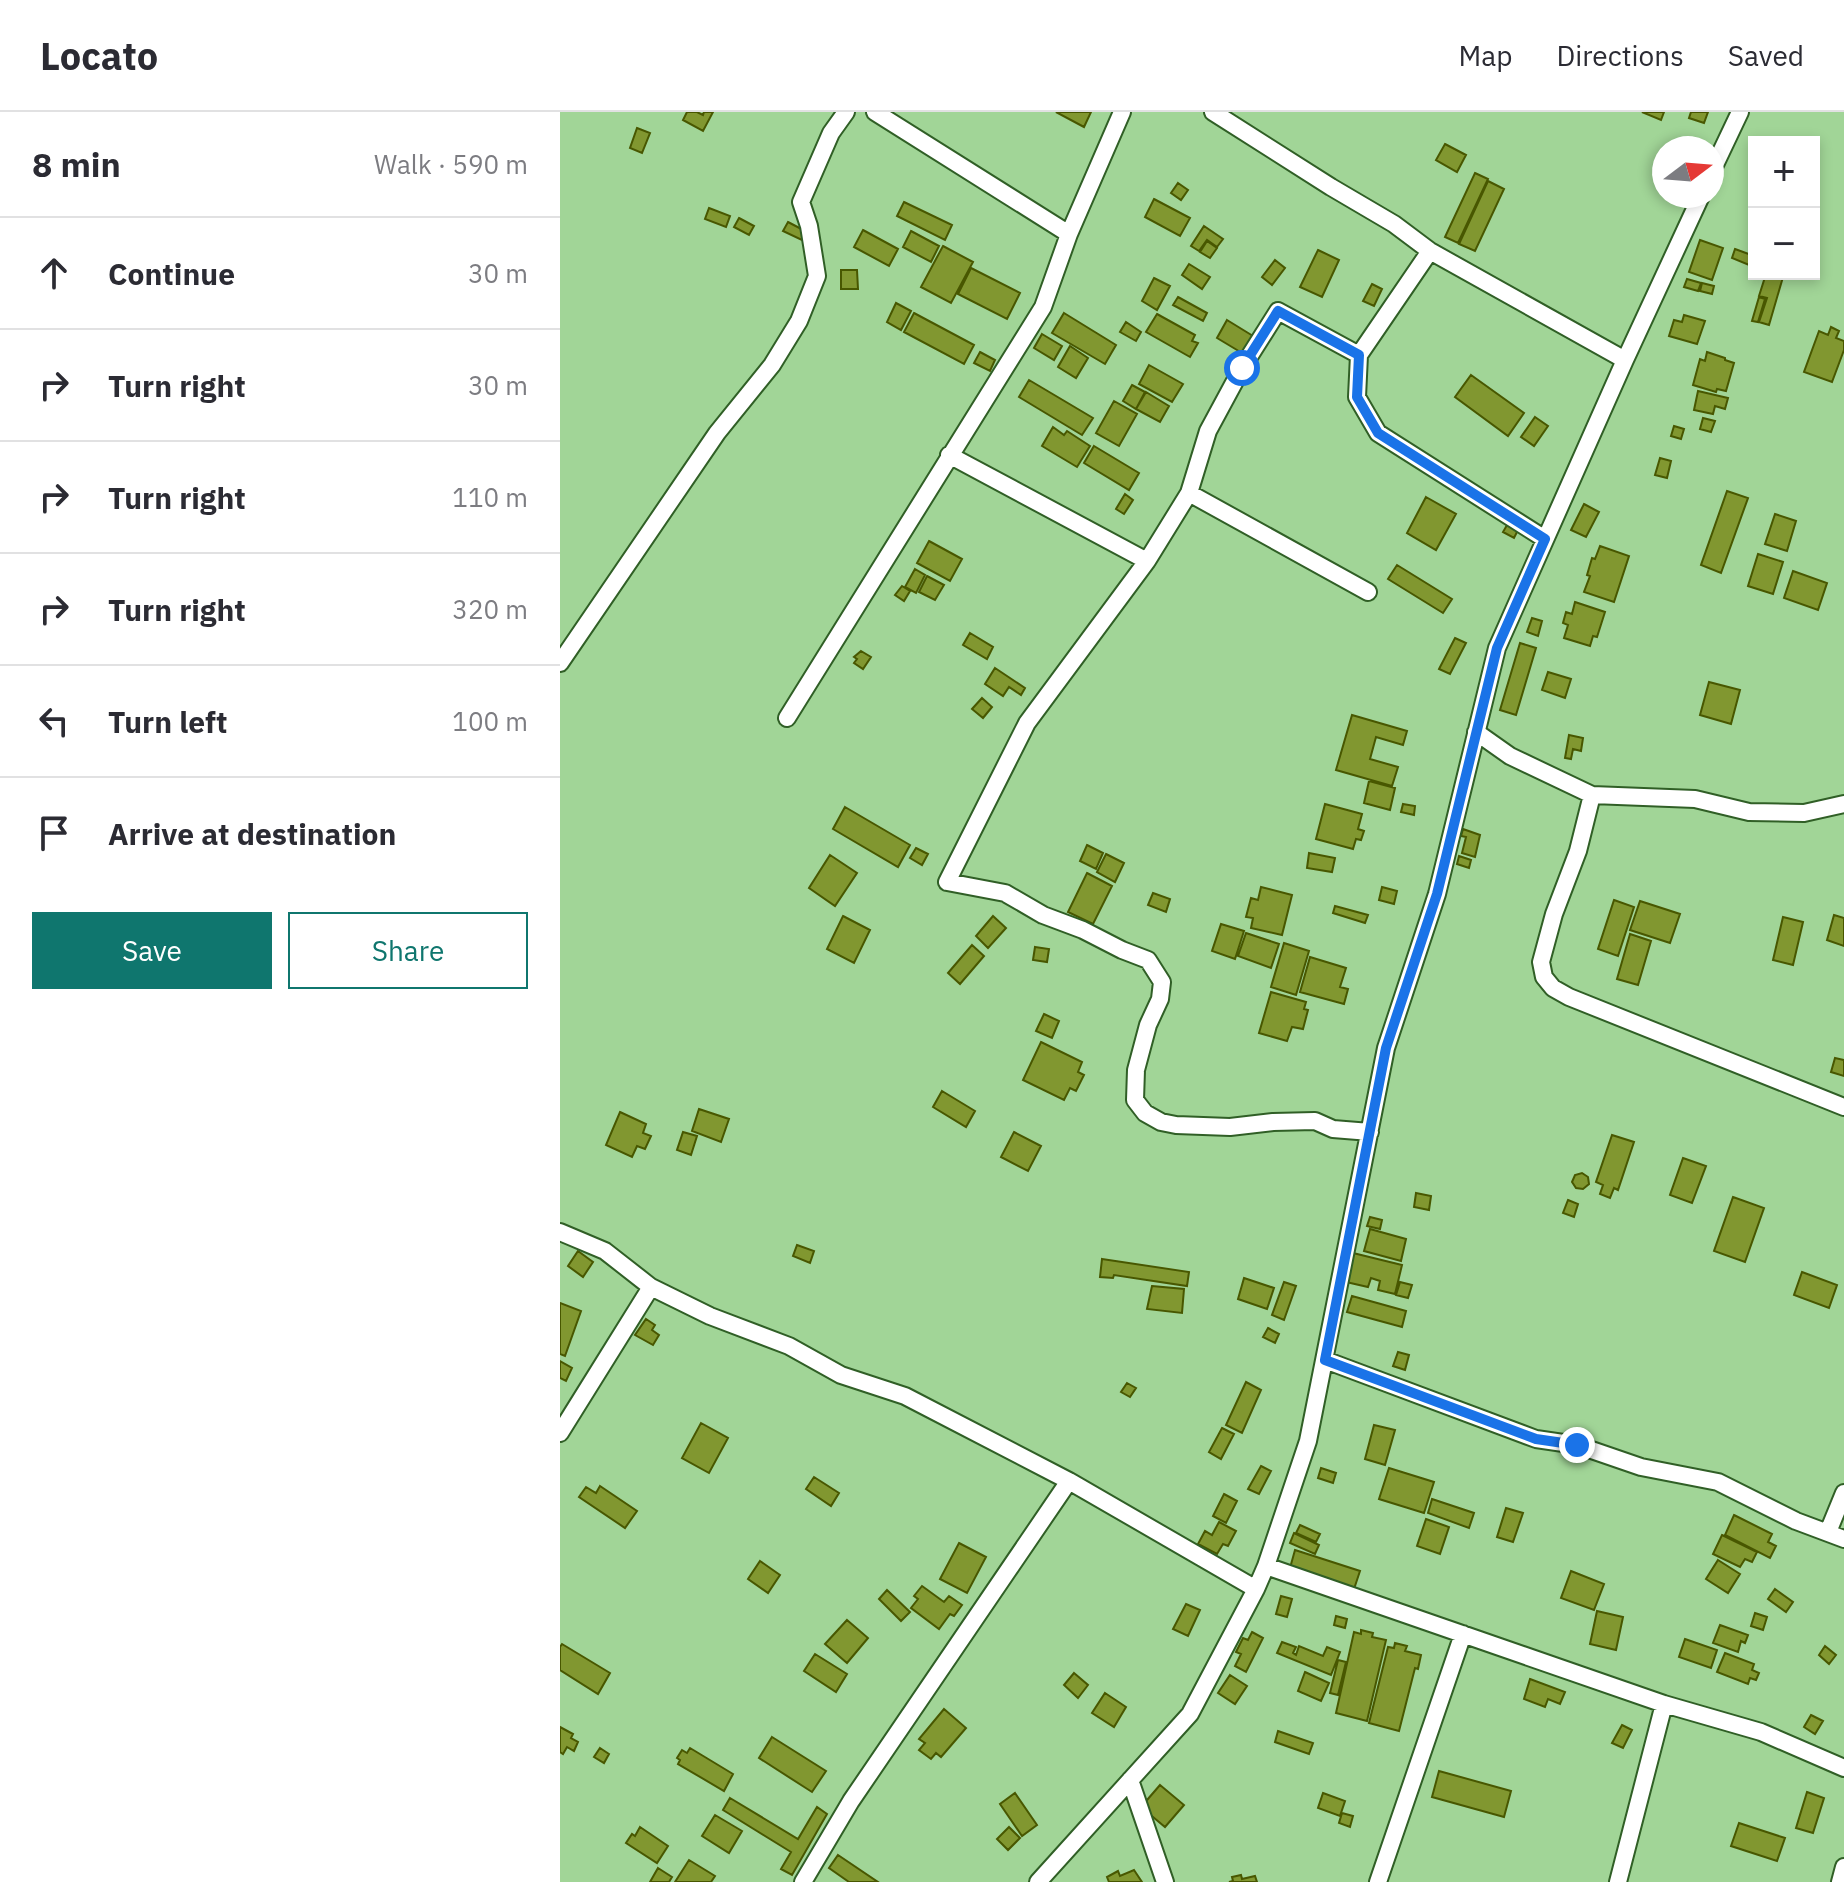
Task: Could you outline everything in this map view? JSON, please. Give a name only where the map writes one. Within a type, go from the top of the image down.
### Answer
[{"type":"street","points":[[560,663],[717,433],[772,365],[799,321],[817,276],[809,226],[801,202],[831,133],[846,112]]},
{"type":"street","points":[[875,112],[1069,234]]},
{"type":"street","points":[[787,718],[1043,307],[1069,234],[1122,112]]},
{"type":"street","points":[[1213,112],[1394,224],[1430,251],[1625,360]]},
{"type":"street","points":[[1724,146],[1740,112]]},
{"type":"street","points":[[1038,1882],[1190,1714],[1266,1566],[1308,1441],[1386,1048],[1437,894],[1497,648],[1695,208]]},
{"type":"street","points":[[1430,251],[1359,355],[1357,397],[1378,433],[1545,539]]},
{"type":"street","points":[[1359,355],[1278,311],[1208,431],[1189,493],[1147,561],[1027,723],[947,882],[1005,893],[1043,915],[1148,960],[1162,982],[1160,999],[1148,1025],[1136,1070],[1135,1100],[1145,1113],[1161,1122],[1176,1125],[1230,1127],[1315,1121],[1333,1129],[1370,1132]]},
{"type":"street","points":[[949,455],[1147,561]]},
{"type":"street","points":[[1189,493],[1368,592]]},
{"type":"street","points":[[1476,732],[1510,756],[1592,795],[1695,799],[1749,812],[1804,813],[1844,804]]},
{"type":"street","points":[[1592,795],[1578,851],[1554,914],[1541,962],[1544,977],[1553,988],[1569,997],[1844,1107]]},
{"type":"street","points":[[560,1232],[605,1251],[651,1287],[710,1316],[789,1346],[841,1375],[905,1396],[1069,1481],[1256,1589]]},
{"type":"street","points":[[560,1433],[651,1287]]},
{"type":"street","points":[[1325,1360],[1536,1439],[1577,1445],[1641,1467],[1718,1482],[1796,1521],[1836,1536],[1844,1493]]},
{"type":"street","points":[[803,1882],[851,1801],[1069,1481]]},
{"type":"street","points":[[1266,1566],[1664,1704],[1761,1732],[1844,1768]]},
{"type":"street","points":[[1378,1882],[1463,1634]]},
{"type":"street","points":[[1618,1882],[1664,1704]]},
{"type":"street","points":[[1130,1780],[1165,1882]]},
{"type":"street","points":[[1840,1882],[1844,1867]]},
{"type":"building","points":[[687,112],[703,115],[704,112],[713,112],[703,131],[683,120]]},
{"type":"building","points":[[1056,112],[1091,112],[1084,127]]},
{"type":"building","points":[[1642,112],[1664,112],[1661,120]]},
{"type":"building","points":[[1691,112],[1708,112],[1704,123],[1689,118]]},
{"type":"building","points":[[637,128],[650,133],[642,153],[630,148]]},
{"type":"building","points":[[1445,144],[1466,155],[1457,172],[1436,160]]},
{"type":"building","points":[[1475,173],[1488,179],[1458,243],[1445,237]]},
{"type":"building","points":[[1488,181],[1504,189],[1475,251],[1459,244]]},
{"type":"building","points":[[1178,183],[1188,190],[1181,200],[1171,193]]},
{"type":"building","points":[[1154,199],[1190,218],[1180,236],[1145,217]]},
{"type":"building","points":[[904,202],[952,225],[945,240],[897,216]]},
{"type":"building","points":[[709,208],[730,216],[726,227],[705,219]]},
{"type":"building","points":[[739,218],[754,226],[749,235],[734,227]]},
{"type":"building","points":[[788,222],[809,233],[804,241],[783,231]]},
{"type":"building","points":[[1204,226],[1223,239],[1217,247],[1207,240],[1199,251],[1191,246]]},
{"type":"building","points":[[863,230],[898,249],[889,266],[854,247]]},
{"type":"building","points":[[911,231],[939,246],[931,262],[903,247]]},
{"type":"building","points":[[1700,240],[1723,248],[1712,280],[1689,272]]},
{"type":"building","points":[[1207,241],[1217,248],[1210,258],[1200,252]]},
{"type":"building","points":[[943,246],[973,262],[951,303],[921,287]]},
{"type":"building","points":[[1735,249],[1748,254],[1748,265],[1732,258]]},
{"type":"building","points":[[1318,250],[1339,260],[1322,297],[1300,287]]},
{"type":"building","points":[[1275,260],[1285,268],[1272,285],[1262,277]]},
{"type":"building","points":[[1189,264],[1210,277],[1202,289],[1182,275]]},
{"type":"building","points":[[971,268],[1020,293],[1007,319],[958,294]]},
{"type":"building","points":[[841,270],[857,270],[858,289],[841,289]]},
{"type":"building","points":[[1154,278],[1170,286],[1157,310],[1142,301]]},
{"type":"building","points":[[1687,279],[1701,283],[1698,291],[1684,287]]},
{"type":"building","points":[[1764,280],[1782,280],[1769,325],[1759,322],[1767,298],[1759,296]]},
{"type":"building","points":[[1702,283],[1714,286],[1712,294],[1700,291]]},
{"type":"building","points":[[1372,284],[1382,289],[1374,306],[1363,301]]},
{"type":"building","points":[[1178,297],[1207,313],[1203,321],[1173,305]]},
{"type":"building","points":[[1759,297],[1765,299],[1758,322],[1752,321]]},
{"type":"building","points":[[896,303],[911,311],[901,330],[887,322]]},
{"type":"building","points":[[914,313],[974,345],[964,364],[904,332]]},
{"type":"building","points":[[1064,313],[1116,345],[1105,364],[1052,333]]},
{"type":"building","points":[[1157,314],[1195,335],[1192,341],[1198,343],[1190,357],[1146,332]]},
{"type":"building","points":[[1684,315],[1705,321],[1697,344],[1669,336],[1674,320],[1682,322]]},
{"type":"building","points":[[1227,320],[1253,336],[1242,353],[1217,338]]},
{"type":"building","points":[[1126,322],[1141,332],[1136,341],[1120,332]]},
{"type":"building","points":[[1831,327],[1839,331],[1836,338],[1844,341],[1844,350],[1832,382],[1804,372],[1819,331],[1828,335]]},
{"type":"building","points":[[1042,334],[1062,346],[1054,360],[1034,348]]},
{"type":"building","points":[[1070,346],[1088,358],[1076,378],[1058,367]]},
{"type":"building","points":[[980,352],[995,360],[990,371],[974,363]]},
{"type":"building","points":[[1707,352],[1734,363],[1726,391],[1717,389],[1716,392],[1693,385],[1700,359],[1705,361]]},
{"type":"building","points":[[1149,365],[1183,384],[1172,402],[1139,384]]},
{"type":"building","points":[[1471,375],[1524,413],[1508,436],[1455,397]]},
{"type":"building","points":[[1029,380],[1093,418],[1082,435],[1019,397]]},
{"type":"building","points":[[1132,385],[1145,392],[1136,409],[1123,401]]},
{"type":"building","points":[[1698,391],[1728,398],[1725,409],[1715,406],[1713,414],[1694,410]]},
{"type":"building","points":[[1146,392],[1169,406],[1160,422],[1136,409]]},
{"type":"building","points":[[1114,401],[1137,414],[1119,446],[1096,433]]},
{"type":"building","points":[[1535,417],[1548,426],[1534,446],[1521,437]]},
{"type":"building","points":[[1703,418],[1715,421],[1711,432],[1700,429]]},
{"type":"building","points":[[1674,426],[1684,429],[1681,439],[1671,436]]},
{"type":"building","points":[[1053,427],[1064,435],[1067,431],[1090,446],[1077,467],[1042,446]]},
{"type":"building","points":[[1094,446],[1139,473],[1129,490],[1084,463]]},
{"type":"building","points":[[1660,458],[1671,461],[1667,478],[1655,475]]},
{"type":"building","points":[[1727,491],[1748,498],[1721,573],[1701,565]]},
{"type":"building","points":[[1125,494],[1133,500],[1124,514],[1116,509]]},
{"type":"building","points":[[1426,497],[1456,514],[1436,550],[1407,533]]},
{"type":"building","points":[[1584,504],[1599,512],[1586,537],[1571,530]]},
{"type":"building","points":[[1775,514],[1796,521],[1787,551],[1765,544]]},
{"type":"building","points":[[1507,525],[1518,530],[1514,538],[1503,532]]},
{"type":"building","points":[[929,541],[962,559],[950,581],[917,563]]},
{"type":"building","points":[[1600,546],[1629,556],[1614,602],[1584,592],[1592,558],[1595,559]]},
{"type":"building","points":[[1758,554],[1783,562],[1773,594],[1748,586]]},
{"type":"building","points":[[1397,565],[1452,599],[1443,613],[1388,579]]},
{"type":"building","points":[[915,569],[925,575],[916,593],[905,587]]},
{"type":"building","points":[[1793,571],[1827,583],[1818,610],[1784,598]]},
{"type":"building","points":[[927,576],[944,585],[935,600],[919,592]]},
{"type":"building","points":[[902,586],[910,591],[904,601],[895,595]]},
{"type":"building","points":[[1575,602],[1605,612],[1597,637],[1593,636],[1590,646],[1564,638],[1568,625],[1563,623],[1566,612],[1572,614]]},
{"type":"building","points":[[1532,618],[1542,621],[1538,636],[1527,632]]},
{"type":"building","points":[[970,633],[993,647],[987,659],[963,645]]},
{"type":"building","points":[[1455,638],[1466,643],[1450,674],[1439,669]]},
{"type":"building","points":[[1520,643],[1536,648],[1516,715],[1500,710]]},
{"type":"building","points":[[861,651],[871,657],[863,669],[854,663],[857,659],[854,657]]},
{"type":"building","points":[[995,668],[1025,688],[1021,695],[1009,687],[1003,696],[985,684]]},
{"type":"building","points":[[1548,672],[1571,679],[1565,698],[1542,690]]},
{"type":"building","points":[[1709,682],[1740,690],[1731,724],[1700,715]]},
{"type":"building","points":[[982,698],[992,707],[983,718],[972,709]]},
{"type":"building","points":[[1352,715],[1407,731],[1403,745],[1376,737],[1370,759],[1398,767],[1392,786],[1336,770]]},
{"type":"building","points":[[1569,735],[1583,738],[1581,751],[1573,749],[1571,759],[1565,758]]},
{"type":"building","points":[[1369,781],[1395,788],[1390,810],[1364,803]]},
{"type":"building","points":[[1325,804],[1362,814],[1358,829],[1364,831],[1361,840],[1356,839],[1353,849],[1316,839]]},
{"type":"building","points":[[1403,804],[1415,806],[1414,815],[1401,812]]},
{"type":"building","points":[[845,807],[910,845],[898,867],[833,829]]},
{"type":"building","points":[[1463,829],[1480,835],[1475,857],[1462,853],[1466,837],[1461,836]]},
{"type":"building","points":[[1087,845],[1103,853],[1096,869],[1080,861]]},
{"type":"building","points":[[916,848],[928,854],[922,865],[910,858]]},
{"type":"building","points":[[1309,853],[1335,858],[1332,872],[1307,868]]},
{"type":"building","points":[[1106,854],[1124,863],[1115,882],[1097,872]]},
{"type":"building","points":[[830,855],[857,873],[835,906],[809,888]]},
{"type":"building","points":[[1459,856],[1471,860],[1469,868],[1457,864]]},
{"type":"building","points":[[1087,873],[1112,886],[1093,924],[1068,912]]},
{"type":"building","points":[[1261,887],[1292,895],[1282,935],[1251,928],[1253,918],[1246,917],[1251,898],[1258,900]]},
{"type":"building","points":[[1382,887],[1397,891],[1394,904],[1379,900]]},
{"type":"building","points":[[1153,893],[1170,899],[1166,912],[1148,905]]},
{"type":"building","points":[[1614,900],[1634,907],[1618,956],[1598,949]]},
{"type":"building","points":[[1640,901],[1680,914],[1670,943],[1630,930]]},
{"type":"building","points":[[1335,906],[1368,915],[1365,923],[1333,913]]},
{"type":"building","points":[[1834,915],[1844,918],[1844,946],[1827,940]]},
{"type":"building","points":[[843,916],[870,930],[854,963],[827,949]]},
{"type":"building","points":[[993,916],[1006,928],[988,948],[976,936]]},
{"type":"building","points":[[1783,917],[1803,922],[1793,965],[1773,960]]},
{"type":"building","points":[[1221,924],[1244,931],[1235,959],[1212,951]]},
{"type":"building","points":[[1246,933],[1279,944],[1271,968],[1238,956]]},
{"type":"building","points":[[1630,934],[1651,941],[1638,985],[1617,979]]},
{"type":"building","points":[[1284,943],[1309,951],[1296,995],[1271,987]]},
{"type":"building","points":[[972,945],[984,956],[960,984],[948,973]]},
{"type":"building","points":[[1035,947],[1049,949],[1047,962],[1033,960]]},
{"type":"building","points":[[1310,957],[1346,968],[1340,987],[1348,989],[1344,1004],[1300,992]]},
{"type":"building","points":[[1271,992],[1306,1002],[1304,1009],[1308,1010],[1303,1029],[1292,1027],[1287,1041],[1259,1033]]},
{"type":"building","points":[[1044,1014],[1059,1021],[1052,1038],[1036,1031]]},
{"type":"building","points":[[1041,1042],[1082,1062],[1078,1072],[1084,1075],[1076,1091],[1070,1088],[1064,1100],[1023,1080]]},
{"type":"building","points":[[1835,1058],[1844,1060],[1844,1076],[1831,1072]]},
{"type":"building","points":[[942,1091],[975,1111],[966,1127],[933,1107]]},
{"type":"building","points":[[699,1109],[729,1119],[721,1142],[692,1131]]},
{"type":"building","points":[[620,1112],[646,1124],[643,1133],[651,1136],[645,1149],[637,1146],[632,1157],[606,1145]]},
{"type":"building","points":[[683,1132],[697,1136],[691,1155],[677,1150]]},
{"type":"building","points":[[1014,1132],[1041,1146],[1028,1171],[1001,1157]]},
{"type":"building","points":[[1612,1135],[1634,1142],[1618,1190],[1614,1188],[1610,1198],[1600,1194],[1603,1185],[1596,1182]]},
{"type":"building","points":[[1683,1158],[1706,1166],[1692,1203],[1670,1195]]},
{"type":"building","points":[[1582,1173],[1588,1177],[1589,1184],[1583,1189],[1576,1188],[1572,1182],[1575,1175]]},
{"type":"building","points":[[1416,1193],[1431,1196],[1429,1210],[1414,1207]]},
{"type":"building","points":[[1733,1197],[1764,1208],[1745,1262],[1714,1251]]},
{"type":"building","points":[[1568,1200],[1578,1204],[1574,1217],[1563,1213]]},
{"type":"building","points":[[1370,1217],[1382,1220],[1380,1229],[1367,1226]]},
{"type":"building","points":[[1370,1229],[1406,1239],[1401,1261],[1364,1251]]},
{"type":"building","points":[[797,1245],[814,1251],[810,1263],[793,1256]]},
{"type":"building","points":[[578,1251],[593,1262],[583,1277],[568,1266]]},
{"type":"building","points":[[1353,1253],[1402,1265],[1395,1294],[1378,1290],[1380,1281],[1371,1278],[1368,1287],[1346,1282]]},
{"type":"building","points":[[1102,1259],[1189,1272],[1187,1286],[1114,1275],[1113,1278],[1100,1277]]},
{"type":"building","points":[[1802,1272],[1837,1285],[1829,1308],[1794,1295]]},
{"type":"building","points":[[1244,1278],[1274,1288],[1267,1309],[1238,1299]]},
{"type":"building","points":[[1284,1282],[1296,1286],[1284,1320],[1272,1315]]},
{"type":"building","points":[[1400,1282],[1412,1285],[1408,1298],[1396,1295]]},
{"type":"building","points":[[1152,1286],[1184,1289],[1182,1313],[1147,1309]]},
{"type":"building","points":[[1352,1296],[1406,1311],[1402,1327],[1347,1312]]},
{"type":"building","points":[[560,1303],[581,1311],[565,1356],[560,1354]]},
{"type":"building","points":[[646,1319],[655,1325],[652,1330],[659,1335],[653,1345],[635,1335]]},
{"type":"building","points":[[1268,1328],[1279,1334],[1275,1343],[1263,1337]]},
{"type":"building","points":[[1398,1352],[1409,1355],[1405,1370],[1393,1366]]},
{"type":"building","points":[[560,1361],[572,1368],[566,1381],[560,1378]]},
{"type":"building","points":[[1246,1382],[1261,1390],[1242,1433],[1226,1425]]},
{"type":"building","points":[[1127,1383],[1136,1388],[1130,1397],[1121,1392]]},
{"type":"building","points":[[701,1423],[728,1438],[709,1473],[682,1458]]},
{"type":"building","points":[[1374,1425],[1395,1430],[1385,1465],[1365,1459]]},
{"type":"building","points":[[1222,1428],[1234,1434],[1221,1459],[1209,1452]]},
{"type":"building","points":[[1261,1466],[1271,1471],[1259,1494],[1248,1489]]},
{"type":"building","points":[[1321,1468],[1336,1473],[1333,1483],[1318,1478]]},
{"type":"building","points":[[1389,1468],[1434,1482],[1424,1513],[1379,1499]]},
{"type":"building","points":[[814,1477],[839,1493],[831,1506],[806,1489]]},
{"type":"building","points":[[600,1486],[637,1511],[625,1528],[579,1497],[586,1487],[596,1493]]},
{"type":"building","points":[[1224,1494],[1237,1501],[1226,1523],[1213,1516]]},
{"type":"building","points":[[1432,1499],[1474,1513],[1469,1528],[1428,1513]]},
{"type":"building","points":[[1506,1508],[1523,1513],[1513,1542],[1497,1537]]},
{"type":"building","points":[[1734,1515],[1772,1534],[1768,1542],[1776,1546],[1770,1558],[1725,1535]]},
{"type":"building","points":[[1426,1519],[1449,1527],[1440,1554],[1417,1546]]},
{"type":"building","points":[[1219,1522],[1236,1531],[1228,1546],[1223,1544],[1217,1554],[1198,1544],[1205,1531],[1212,1535]]},
{"type":"building","points":[[1300,1525],[1320,1534],[1316,1542],[1296,1533]]},
{"type":"building","points":[[1294,1533],[1319,1545],[1315,1554],[1290,1543]]},
{"type":"building","points":[[1722,1535],[1757,1552],[1752,1562],[1745,1559],[1740,1567],[1713,1554]]},
{"type":"building","points":[[959,1543],[986,1557],[967,1593],[940,1579]]},
{"type":"building","points":[[1295,1550],[1360,1571],[1354,1589],[1290,1568]]},
{"type":"building","points":[[1718,1560],[1740,1574],[1728,1593],[1706,1579]]},
{"type":"building","points":[[760,1561],[780,1575],[768,1593],[748,1579]]},
{"type":"building","points":[[1571,1571],[1604,1584],[1594,1610],[1561,1598]]},
{"type":"building","points":[[922,1586],[944,1602],[949,1596],[962,1605],[954,1616],[950,1614],[939,1629],[911,1608],[918,1599],[914,1596]]},
{"type":"building","points":[[1775,1589],[1793,1602],[1786,1612],[1768,1599]]},
{"type":"building","points":[[887,1590],[910,1612],[901,1621],[879,1599]]},
{"type":"building","points":[[1281,1596],[1292,1599],[1287,1617],[1276,1614]]},
{"type":"building","points":[[1186,1604],[1200,1610],[1188,1636],[1173,1629]]},
{"type":"building","points":[[1597,1611],[1623,1617],[1616,1650],[1590,1644]]},
{"type":"building","points":[[1755,1613],[1767,1617],[1763,1630],[1751,1626]]},
{"type":"building","points":[[1336,1616],[1347,1619],[1345,1628],[1334,1625]]},
{"type":"building","points":[[847,1620],[868,1638],[847,1663],[825,1644]]},
{"type":"building","points":[[1720,1625],[1748,1635],[1745,1643],[1741,1641],[1738,1652],[1713,1643]]},
{"type":"building","points":[[1361,1630],[1373,1633],[1372,1637],[1386,1640],[1367,1721],[1336,1713],[1354,1632],[1361,1634]]},
{"type":"building","points":[[1252,1632],[1263,1638],[1246,1672],[1235,1666],[1241,1654],[1236,1652],[1243,1638],[1248,1640]]},
{"type":"building","points":[[1685,1639],[1717,1650],[1711,1668],[1679,1657]]},
{"type":"building","points":[[1282,1642],[1296,1647],[1293,1653],[1296,1655],[1299,1646],[1323,1656],[1327,1647],[1340,1652],[1331,1675],[1277,1653]]},
{"type":"building","points":[[1395,1643],[1407,1646],[1405,1651],[1421,1655],[1399,1731],[1369,1723],[1388,1647],[1394,1648]]},
{"type":"building","points":[[562,1644],[610,1673],[598,1694],[560,1670]]},
{"type":"building","points":[[1825,1646],[1836,1655],[1829,1664],[1819,1655]]},
{"type":"building","points":[[1725,1653],[1754,1664],[1752,1670],[1759,1673],[1756,1680],[1750,1678],[1748,1684],[1717,1672]]},
{"type":"building","points":[[815,1654],[847,1674],[836,1692],[804,1671]]},
{"type":"building","points":[[1338,1660],[1346,1662],[1338,1695],[1330,1693]]},
{"type":"building","points":[[1305,1672],[1329,1683],[1321,1701],[1298,1691]]},
{"type":"building","points":[[1074,1673],[1088,1685],[1078,1698],[1064,1685]]},
{"type":"building","points":[[1230,1675],[1247,1686],[1235,1704],[1218,1693]]},
{"type":"building","points":[[1530,1679],[1565,1692],[1560,1704],[1548,1699],[1545,1707],[1524,1699]]},
{"type":"building","points":[[1105,1693],[1126,1707],[1114,1727],[1092,1713]]},
{"type":"building","points":[[944,1709],[966,1728],[941,1757],[936,1753],[931,1759],[919,1750],[925,1743],[919,1739]]},
{"type":"building","points":[[1811,1715],[1823,1721],[1815,1734],[1804,1727]]},
{"type":"building","points":[[1622,1725],[1632,1730],[1623,1748],[1612,1743]]},
{"type":"building","points":[[560,1727],[573,1734],[571,1738],[578,1742],[574,1751],[567,1747],[563,1754],[560,1752]]},
{"type":"building","points":[[1278,1731],[1313,1743],[1309,1754],[1275,1742]]},
{"type":"building","points":[[772,1737],[826,1771],[812,1792],[759,1758]]},
{"type":"building","points":[[600,1748],[609,1754],[604,1763],[594,1757]]},
{"type":"building","points":[[690,1748],[733,1774],[724,1791],[678,1764],[680,1760],[677,1758],[682,1750],[687,1753]]},
{"type":"building","points":[[1439,1771],[1511,1791],[1504,1817],[1432,1797]]},
{"type":"building","points":[[1160,1785],[1184,1805],[1165,1827],[1141,1807]]},
{"type":"building","points":[[1807,1792],[1824,1798],[1813,1833],[1796,1828]]},
{"type":"building","points":[[1015,1793],[1037,1825],[1022,1836],[1000,1804]]},
{"type":"building","points":[[1323,1793],[1345,1801],[1340,1816],[1318,1808]]},
{"type":"building","points":[[730,1798],[798,1839],[817,1807],[827,1814],[792,1875],[781,1869],[791,1852],[723,1810]]},
{"type":"building","points":[[1342,1813],[1353,1816],[1350,1827],[1339,1823]]},
{"type":"building","points":[[715,1815],[742,1831],[729,1853],[702,1836]]},
{"type":"building","points":[[1739,1823],[1785,1838],[1777,1861],[1731,1846]]},
{"type":"building","points":[[640,1827],[668,1846],[657,1863],[626,1843]]},
{"type":"building","points":[[1009,1827],[1020,1838],[1008,1850],[997,1839]]},
{"type":"building","points":[[838,1855],[878,1882],[849,1882],[829,1868]]},
{"type":"building","points":[[689,1860],[715,1876],[711,1882],[675,1882]]},
{"type":"building","points":[[658,1868],[672,1877],[669,1882],[650,1882]]},
{"type":"building","points":[[1134,1870],[1142,1882],[1109,1882],[1107,1877],[1118,1871],[1120,1876]]},
{"type":"building","points":[[1241,1875],[1242,1879],[1255,1876],[1257,1882],[1229,1882],[1233,1881],[1232,1877]]},
{"type":"route","points":[[1242,368],[1278,311],[1359,355],[1357,397],[1378,433],[1545,539],[1497,648],[1437,894],[1386,1048],[1325,1360],[1536,1439],[1577,1445]]}]
